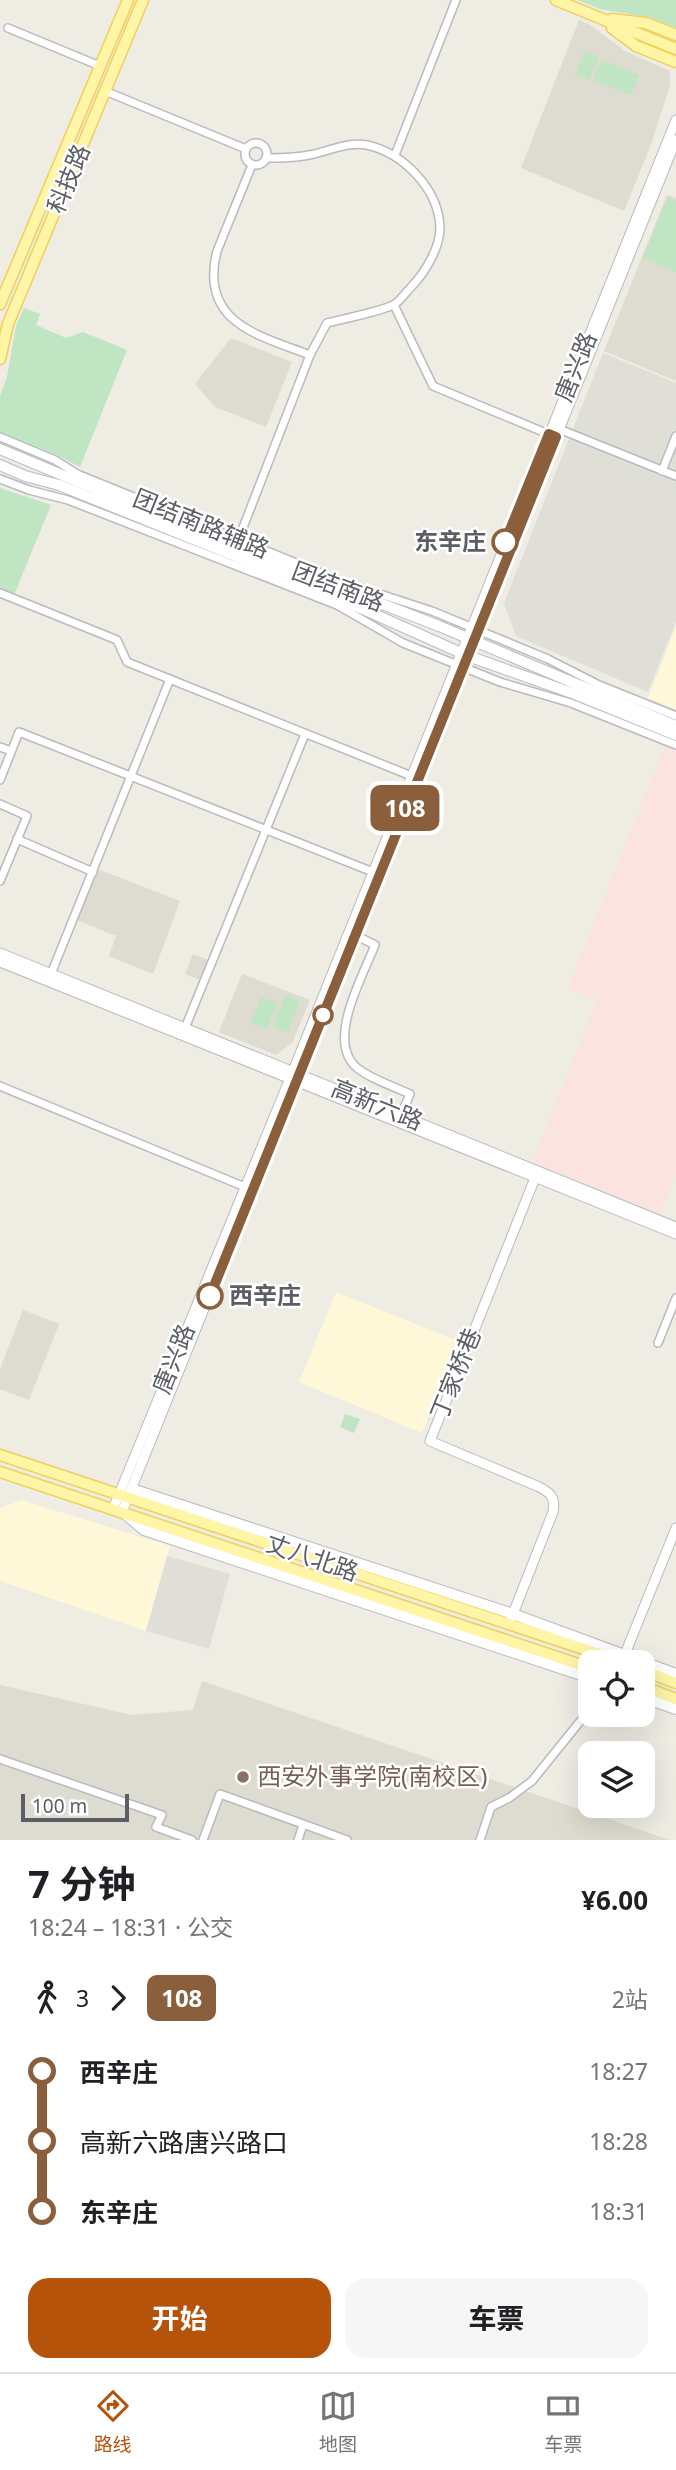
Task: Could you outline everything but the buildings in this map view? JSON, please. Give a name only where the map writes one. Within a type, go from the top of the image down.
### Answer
[{"type":"main road","name":"科技路","points":[[0,304],[128,0]]},
{"type":"main road","name":"科技路","points":[[0,359],[8,324],[143,0]]},
{"type":"main road","points":[[556,0],[676,49]]},
{"type":"main road","points":[[599,18],[646,23],[676,35]]},
{"type":"main road","points":[[599,18],[636,46],[676,62]]},
{"type":"main road","name":"团结南路","points":[[0,449],[63,477],[473,634],[580,687],[676,726]]},
{"type":"main road","name":"团结南路","points":[[0,465],[25,476],[59,485],[465,654],[676,735]]},
{"type":"main road","name":"丈八北路","points":[[0,1455],[126,1493],[511,1619],[596,1650]]},
{"type":"main road","name":"丈八北路","points":[[0,1472],[578,1664]]},
{"type":"main road","points":[[118,1510],[144,1530],[578,1674]]},
{"type":"main road","points":[[655,1668],[676,1674]]},
{"type":"main road","points":[[655,1675],[676,1683]]},
{"type":"main road","points":[[655,1691],[676,1699]]},
{"type":"main road","points":[[655,1702],[676,1709]]},
{"type":"street","points":[[395,155],[456,0]]},
{"type":"street","points":[[8,28],[100,66]]},
{"type":"street","points":[[105,91],[246,149]]},
{"type":"street","name":"唐兴路","points":[[555,434],[676,120]]},
{"type":"street","name":"唐兴路","points":[[118,1510],[414,778],[676,141]]},
{"type":"street","points":[[251,144],[261,144],[266,150],[266,158],[260,165],[252,165],[245,156],[246,149],[251,144]]},
{"type":"street","points":[[237,543],[310,355],[327,323],[394,305],[423,274],[435,249],[440,229],[436,205],[411,169],[395,155],[364,144],[347,145],[310,155],[266,158]]},
{"type":"street","points":[[252,165],[217,251],[214,277],[217,299],[222,309],[242,327],[310,355]]},
{"type":"street","points":[[394,305],[433,386],[555,434],[676,477]]},
{"type":"street","points":[[662,471],[676,436]]},
{"type":"street","name":"团结南路辅路","points":[[0,437],[55,460],[77,474],[237,543]]},
{"type":"street","name":"团结南路辅路","points":[[0,479],[68,500],[337,606],[385,634],[460,666],[534,694],[571,703],[676,745]]},
{"type":"street","points":[[0,593],[117,640],[127,662],[414,778]]},
{"type":"street","points":[[473,634],[548,659],[599,685],[676,716]]},
{"type":"street","points":[[51,974],[170,679]]},
{"type":"street","points":[[0,780],[19,732],[375,874]]},
{"type":"street","points":[[185,1028],[305,734]]},
{"type":"street","points":[[0,747],[11,751]]},
{"type":"street","points":[[0,804],[27,816],[0,881]]},
{"type":"street","points":[[17,839],[93,872]]},
{"type":"street","name":"唐兴路","points":[[126,1493],[246,1187],[355,935],[375,874]]},
{"type":"street","points":[[355,935],[375,945],[345,1025],[345,1049],[348,1058],[358,1069],[410,1094],[401,1115]]},
{"type":"street","name":"高新六路","points":[[0,953],[536,1174],[676,1227]]},
{"type":"street","name":"高新六路","points":[[0,962],[401,1115],[676,1234]]},
{"type":"street","points":[[0,1086],[246,1187]]},
{"type":"street","name":"丁家桥巷","points":[[511,1619],[555,1502],[552,1496],[537,1486],[430,1441],[536,1174]]},
{"type":"street","points":[[658,1343],[676,1298]]},
{"type":"street","points":[[627,1650],[676,1528]]},
{"type":"street","points":[[480,1840],[491,1807],[532,1781],[578,1724]]},
{"type":"street","points":[[0,1759],[162,1815],[156,1827],[180,1838],[192,1840]]},
{"type":"street","points":[[202,1840],[220,1794],[347,1840]]},
{"type":"street","points":[[298,1840],[303,1825]]},
{"type":"shaded area","points":[[579,20],[625,51],[670,71],[670,85],[652,142],[624,211],[521,168]]},
{"type":"shaded area","points":[[667,195],[676,198],[676,381],[604,351]]},
{"type":"shaded area","points":[[231,338],[292,362],[266,427],[215,407],[195,384]]},
{"type":"shaded area","points":[[603,353],[676,383],[676,622],[648,692],[516,636],[504,603]]},
{"type":"shaded area","points":[[676,626],[676,709],[648,698]]},
{"type":"shaded area","points":[[666,746],[676,750],[676,1173],[660,1214],[532,1162],[597,1001],[568,988]]},
{"type":"shaded area","points":[[98,869],[180,901],[153,974],[109,956],[116,936],[77,920]]},
{"type":"shaded area","points":[[193,954],[208,960],[200,980],[185,974]]},
{"type":"shaded area","points":[[242,974],[310,1000],[292,1043],[276,1055],[219,1032]]},
{"type":"shaded area","points":[[336,1292],[460,1342],[422,1433],[299,1382]]},
{"type":"shaded area","points":[[23,1310],[59,1324],[29,1400],[0,1389],[0,1369]]},
{"type":"shaded area","points":[[22,1500],[170,1546],[146,1631],[0,1581],[0,1508]]},
{"type":"shaded area","points":[[167,1556],[230,1574],[209,1649],[146,1631]]},
{"type":"shaded area","name":"西安外事学院(南校区)","points":[[202,1681],[578,1809],[578,1818],[605,1818],[670,1840],[0,1840],[0,1685],[132,1715],[193,1710]]},
{"type":"green space","points":[[578,0],[676,0],[676,28],[649,17],[600,9]]},
{"type":"green space","points":[[585,51],[599,57],[589,80],[575,75]]},
{"type":"green space","points":[[601,60],[639,75],[631,95],[593,80]]},
{"type":"green space","points":[[668,197],[676,201],[676,272],[643,258]]},
{"type":"green space","points":[[24,308],[40,314],[36,325],[66,338],[83,332],[127,350],[80,467],[0,432],[0,396],[7,377],[16,326]]},
{"type":"green space","points":[[0,488],[51,505],[14,595],[0,589]]},
{"type":"green space","points":[[285,995],[300,1001],[288,1032],[273,1026]]},
{"type":"green space","points":[[261,997],[277,1003],[267,1029],[251,1023]]},
{"type":"green space","points":[[345,1414],[360,1419],[354,1433],[340,1427]]},
{"type":"bus line","name":"108","points":[[210,1296],[556,437],[549,434],[505,542]]},
{"type":"place","name":"东辛庄","points":[[505,542]]},
{"type":"place","name":"西辛庄","points":[[210,1296]]},
{"type":"place","name":"西安外事学院(南校区)","points":[[243,1777]]}]
